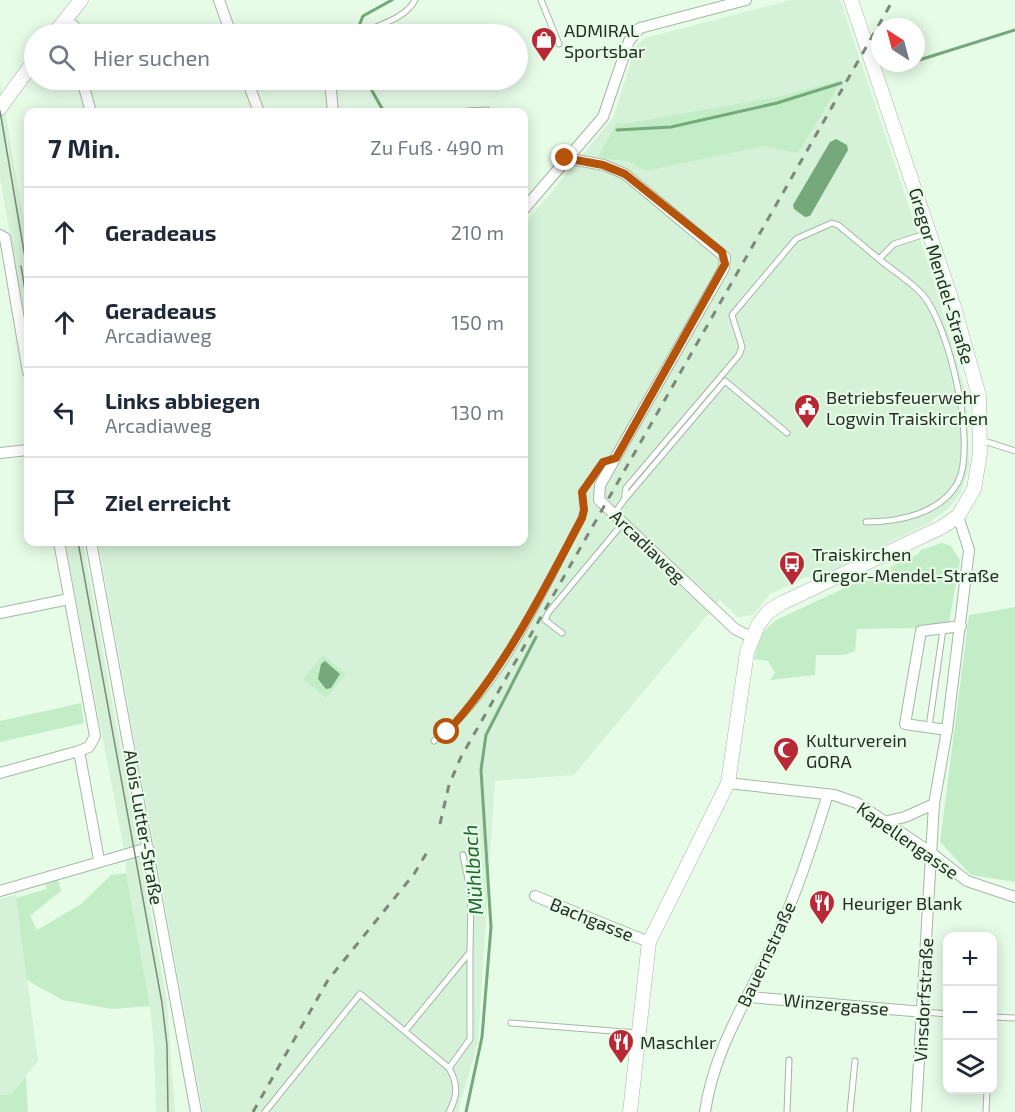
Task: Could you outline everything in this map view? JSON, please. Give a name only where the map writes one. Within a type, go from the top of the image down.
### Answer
[{"type":"street","points":[[63,24],[81,0]]},
{"type":"street","points":[[219,0],[227,24]]},
{"type":"street","points":[[528,204],[565,158],[603,117],[629,41],[640,27],[746,0]]},
{"type":"street","name":"Gregor Mendel-Straße","points":[[851,0],[929,233],[979,396],[980,439],[974,489],[957,516]]},
{"type":"street","points":[[66,20],[71,24]]},
{"type":"street","points":[[0,108],[24,75]]},
{"type":"street","points":[[85,90],[90,108]]},
{"type":"street","points":[[251,90],[258,108]]},
{"type":"street","points":[[331,90],[333,108]]},
{"type":"street","name":"Arcadiaweg","points":[[565,158],[603,165],[625,174],[725,257],[724,268],[600,485],[598,495],[623,523],[735,629],[753,638]]},
{"type":"street","points":[[0,235],[4,238],[24,350]]},
{"type":"street","points":[[0,453],[24,450]]},
{"type":"street","points":[[630,1112],[650,942],[728,783],[747,652],[753,638],[768,612],[782,603],[942,526],[957,516],[969,550],[947,730],[934,804],[930,852]]},
{"type":"street","points":[[0,773],[79,752],[89,747],[95,736],[60,546]]},
{"type":"street","name":"Alois Lutter-Straße","points":[[92,546],[196,1112]]},
{"type":"street","points":[[0,613],[69,599]]},
{"type":"street","points":[[947,730],[905,724],[921,631],[961,626]]},
{"type":"street","points":[[79,752],[99,860]]},
{"type":"street","name":"Kapellengasse","points":[[728,783],[828,794],[857,802],[930,852],[967,881],[1015,897]]},
{"type":"street","name":"Bauernstraße","points":[[705,1112],[719,1052],[775,941],[809,855],[828,794]]},
{"type":"street","points":[[884,822],[905,817],[934,804]]},
{"type":"street","points":[[0,891],[99,860],[148,848]]},
{"type":"street","name":"Vinsdorfstraße","points":[[916,1112],[924,1012],[930,852]]},
{"type":"street","name":"Bachgasse","points":[[535,896],[650,942]]},
{"type":"street","name":"Winzergasse","points":[[748,996],[924,1012]]},
{"type":"lane","points":[[381,24],[401,15],[411,7],[415,0]]},
{"type":"lane","points":[[541,0],[559,44]]},
{"type":"lane","points":[[624,500],[626,488],[739,355],[742,347],[735,331],[732,315],[796,239],[832,223],[838,225],[921,294],[932,309],[954,371],[960,405],[963,455],[957,483],[938,502],[913,516],[891,522],[866,522]]},
{"type":"lane","points":[[879,259],[894,244],[929,233]]},
{"type":"lane","points":[[614,514],[725,381],[787,433]]},
{"type":"lane","points":[[980,439],[1015,451]]},
{"type":"lane","points":[[434,741],[471,706],[505,660],[582,518],[584,510],[582,492],[603,462],[615,460]]},
{"type":"lane","points":[[562,633],[545,620],[548,613],[623,523]]},
{"type":"lane","points":[[928,727],[943,628]]},
{"type":"lane","points":[[449,1068],[470,1039],[471,894],[463,855]]},
{"type":"lane","points":[[405,1031],[470,952]]},
{"type":"lane","points":[[265,1112],[360,994],[449,1068],[457,1081],[456,1094],[449,1112]]},
{"type":"lane","points":[[924,1012],[943,1014]]},
{"type":"lane","points":[[997,1017],[1015,1018]]},
{"type":"lane","points":[[511,1023],[639,1033]]},
{"type":"lane","points":[[787,1112],[789,1060]]},
{"type":"lane","points":[[850,1112],[855,1061]]},
{"type":"lane","points":[[986,1112],[987,1094]]},
{"type":"shaded area","points":[[791,0],[839,0],[841,2],[934,282],[966,394],[969,466],[961,492],[951,506],[929,523],[817,578],[807,577],[770,594],[753,615],[738,617],[720,600],[574,775],[495,781],[478,1042],[458,1112],[203,1112],[99,546],[528,546],[528,220],[613,118],[636,46],[645,38]]},
{"type":"shaded area","points":[[842,80],[798,153],[763,146],[646,171],[630,162],[598,157],[617,122],[623,124],[777,97]]},
{"type":"shaded area","points":[[0,82],[24,221],[24,315],[0,178]]},
{"type":"shaded area","points":[[836,139],[847,145],[848,150],[810,216],[805,217],[794,209],[793,205],[830,142]]},
{"type":"shaded area","points":[[942,543],[951,546],[960,560],[949,623],[915,628],[857,629],[855,651],[845,655],[816,655],[815,675],[770,680],[775,673],[768,661],[754,659],[762,633],[776,620],[918,554],[921,550]]},
{"type":"shaded area","points":[[66,546],[84,546],[167,1001],[175,1112],[156,1112],[150,1006],[126,873],[126,860]]},
{"type":"shaded area","points":[[1015,607],[1015,882],[971,875],[940,842],[969,615]]},
{"type":"shaded area","points":[[323,655],[346,674],[326,698],[303,679]]},
{"type":"shaded area","points":[[325,661],[340,674],[331,688],[326,689],[318,679],[321,664]]},
{"type":"shaded area","points":[[81,703],[84,723],[0,742],[0,721]]},
{"type":"shaded area","points":[[126,873],[150,1006],[112,1009],[62,1000],[27,980],[16,898],[47,889],[45,883],[58,879],[61,891],[30,916],[37,930],[81,904],[111,875]]},
{"type":"shaded area","points":[[16,894],[38,1061],[11,1094],[0,1095],[0,899]]},
{"type":"shaded area","points":[[26,1076],[28,1112],[0,1112],[0,1095],[11,1094]]},
{"type":"waterway","name":"Mühlbach","points":[[360,24],[363,16],[392,0]]},
{"type":"waterway","points":[[925,58],[1015,30]]},
{"type":"waterway","points":[[617,130],[671,127],[777,103],[841,83]]},
{"type":"waterway","name":"Mühlbach","points":[[372,90],[382,108]]},
{"type":"waterway","name":"Mühlbach","points":[[466,1112],[482,1037],[491,927],[481,770],[486,735],[536,637]]},
{"type":"tram line","points":[[0,111],[24,252]]},
{"type":"tram line","points":[[21,266],[24,284]]},
{"type":"tram line","points":[[79,546],[162,1003],[167,1045],[168,1112]]},
{"type":"railway","points":[[440,824],[449,785],[461,757],[893,0]]},
{"type":"railway","points":[[253,1112],[328,980],[414,874],[429,849]]},
{"type":"place","name":"ADMIRAL Sportsbar","points":[[544,63]]},
{"type":"place","name":"Betriebsfeuerwehr Logwin Traiskirchen","points":[[807,430]]},
{"type":"place","name":"Traiskirchen Gregor-Mendel-Straße","points":[[792,587]]},
{"type":"place","name":"Kulturverein GORA","points":[[786,773]]},
{"type":"place","name":"Heuriger Blank","points":[[822,926]]},
{"type":"place","name":"Maschler","points":[[621,1065]]},
{"type":"route","points":[[447,732],[471,706],[505,660],[582,518],[584,510],[582,492],[603,462],[615,460],[725,264],[722,252],[625,174],[603,165],[565,158]]}]
